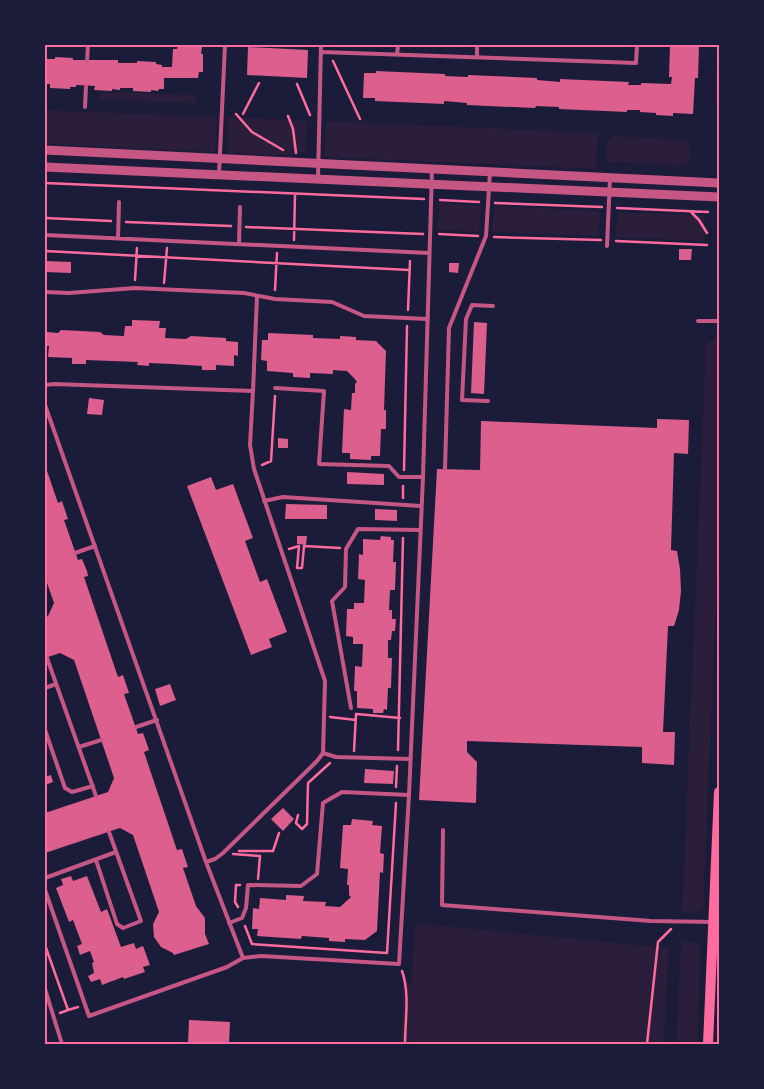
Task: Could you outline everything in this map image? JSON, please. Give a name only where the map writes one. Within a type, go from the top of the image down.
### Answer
[{"type":"main road","points":[[708,1044],[719,792]]},
{"type":"street","points":[[45,150],[719,183]]},
{"type":"street","points":[[45,166],[719,197]]},
{"type":"lane","points":[[87,61],[88,45]]},
{"type":"lane","points":[[219,174],[224,45]]},
{"type":"lane","points":[[318,179],[321,45]]},
{"type":"lane","points":[[397,55],[398,45]]},
{"type":"lane","points":[[476,57],[477,45]]},
{"type":"lane","points":[[321,52],[636,63],[637,45]]},
{"type":"lane","points":[[85,107],[86,86]]},
{"type":"lane","points":[[45,890],[89,1016],[227,967],[243,958],[261,956],[399,964],[409,795],[423,477],[432,169]]},
{"type":"lane","points":[[445,469],[449,328],[486,236],[490,172]]},
{"type":"lane","points":[[607,246],[610,178]]},
{"type":"lane","points":[[118,238],[119,202]]},
{"type":"lane","points":[[239,244],[240,207]]},
{"type":"lane","points":[[45,235],[429,253]]},
{"type":"lane","points":[[45,292],[69,293],[135,288],[244,293],[275,299],[332,302],[364,316],[427,319]]},
{"type":"lane","points":[[206,862],[223,852],[323,753],[325,682],[264,501],[254,468],[250,444],[257,296]]},
{"type":"lane","points":[[488,401],[462,400],[466,319],[472,305],[492,306]]},
{"type":"lane","points":[[455,315],[466,319]]},
{"type":"lane","points":[[698,320],[719,321]]},
{"type":"lane","points":[[45,385],[253,391]]},
{"type":"lane","points":[[275,388],[324,391],[319,464],[389,466],[399,477],[423,477]]},
{"type":"lane","points":[[45,405],[206,862],[243,958]]},
{"type":"lane","points":[[264,501],[283,497],[421,506]]},
{"type":"lane","points":[[351,708],[332,601],[345,587],[346,549],[358,529],[420,530]]},
{"type":"lane","points":[[75,553],[95,546]]},
{"type":"lane","points":[[47,658],[96,796]]},
{"type":"lane","points":[[45,688],[56,684]]},
{"type":"lane","points":[[136,727],[157,720]]},
{"type":"lane","points":[[45,730],[65,788],[72,792],[93,786]]},
{"type":"lane","points":[[79,747],[100,740]]},
{"type":"lane","points":[[323,753],[336,756],[410,759]]},
{"type":"lane","points":[[229,923],[242,918],[246,908],[248,885],[301,886],[318,874],[322,803],[342,792],[409,795]]},
{"type":"lane","points":[[443,830],[442,905],[651,921],[713,922]]},
{"type":"lane","points":[[96,860],[117,924],[123,928],[141,921],[109,832]]},
{"type":"lane","points":[[45,878],[116,852]]},
{"type":"lane","points":[[45,989],[62,1044]]},
{"type":"path","points":[[329,52],[360,119]]},
{"type":"path","points":[[243,114],[259,83]]},
{"type":"path","points":[[297,84],[310,117]]},
{"type":"path","points":[[236,114],[252,132],[279,148],[296,155],[293,129],[288,116]]},
{"type":"path","points":[[45,183],[708,212]]},
{"type":"path","points":[[294,246],[295,194]]},
{"type":"path","points":[[690,211],[699,220],[707,233]]},
{"type":"path","points":[[430,234],[707,245]]},
{"type":"path","points":[[136,272],[138,239]]},
{"type":"path","points":[[165,274],[167,240]]},
{"type":"path","points":[[275,299],[277,246]]},
{"type":"path","points":[[45,251],[409,270]]},
{"type":"path","points":[[403,505],[410,252]]},
{"type":"path","points":[[271,461],[275,388]]},
{"type":"path","points":[[236,885],[235,902],[252,944],[387,953],[400,718],[403,530]]},
{"type":"path","points":[[299,546],[297,568],[302,568],[304,546],[346,549]]},
{"type":"path","points":[[356,714],[400,718]]},
{"type":"path","points":[[342,718],[356,720],[354,757]]},
{"type":"path","points":[[298,815],[296,823],[302,829],[307,824],[308,783],[336,756]]},
{"type":"path","points":[[234,855],[240,850],[273,851],[279,833]]},
{"type":"path","points":[[242,855],[260,856],[257,885]]},
{"type":"path","points":[[647,1044],[658,942],[679,921]]},
{"type":"path","points":[[45,944],[68,1010],[54,1016]]},
{"type":"path","points":[[405,979],[405,1044]]},
{"type":"shaded area","points":[[717,45],[719,45],[719,110],[715,101]]},
{"type":"shaded area","points":[[101,92],[196,95],[196,103],[100,100]]},
{"type":"shaded area","points":[[45,110],[217,117],[215,152],[45,144]]},
{"type":"shaded area","points":[[228,117],[307,121],[306,153],[293,152],[293,156],[227,153]]},
{"type":"shaded area","points":[[326,121],[598,133],[596,169],[324,157]]},
{"type":"shaded area","points":[[614,136],[688,140],[691,148],[689,161],[683,166],[610,162],[606,157],[607,142]]},
{"type":"shaded area","points":[[439,203],[481,206],[479,232],[438,230]]},
{"type":"shaded area","points":[[494,206],[600,211],[599,236],[492,232]]},
{"type":"shaded area","points":[[617,212],[705,216],[704,241],[616,237]]},
{"type":"shaded area","points":[[719,336],[719,529],[703,909],[694,912],[682,911],[706,344]]},
{"type":"shaded area","points":[[415,923],[669,948],[664,1044],[401,1044],[403,980],[411,986]]},
{"type":"shaded area","points":[[681,941],[693,941],[701,946],[697,1044],[676,1044]]},
{"type":"building","points":[[178,45],[200,45],[202,47],[203,72],[199,72],[198,78],[164,78],[164,89],[159,89],[158,91],[151,90],[151,92],[133,91],[133,88],[112,89],[112,91],[94,90],[95,86],[76,85],[76,87],[70,87],[70,89],[50,88],[50,84],[45,84],[45,59],[55,59],[55,57],[73,58],[73,60],[118,60],[118,63],[156,62],[156,64],[162,65],[162,67],[172,67],[173,49],[177,49]]},
{"type":"building","points":[[670,45],[699,45],[698,78],[695,78],[693,114],[673,113],[673,116],[656,115],[656,113],[640,112],[640,110],[627,110],[627,112],[559,109],[559,107],[536,106],[535,108],[467,105],[467,103],[444,101],[444,104],[375,101],[375,98],[363,98],[364,73],[376,73],[376,71],[468,77],[468,75],[537,78],[537,80],[560,82],[560,79],[629,82],[628,85],[641,85],[641,83],[671,84],[672,77],[669,77]]},
{"type":"building","points":[[248,47],[308,50],[307,78],[247,75]]},
{"type":"building","points":[[679,249],[692,249],[691,260],[679,260]]},
{"type":"building","points":[[45,261],[71,262],[71,273],[45,272]]},
{"type":"building","points":[[449,263],[459,263],[458,273],[449,272]]},
{"type":"building","points":[[132,320],[160,321],[159,328],[166,328],[165,338],[186,339],[191,336],[226,338],[226,341],[238,342],[238,356],[234,355],[234,366],[216,365],[216,370],[202,370],[202,366],[172,364],[149,363],[149,366],[137,365],[138,362],[86,360],[86,364],[72,364],[72,358],[48,357],[49,346],[45,346],[47,332],[58,333],[61,330],[100,332],[104,335],[124,336],[125,326],[132,326]]},
{"type":"building","points":[[474,322],[487,323],[484,394],[471,393]]},
{"type":"building","points":[[268,333],[313,335],[313,338],[340,339],[340,336],[356,337],[356,340],[376,341],[386,351],[384,410],[386,410],[386,429],[381,429],[380,456],[371,456],[371,460],[350,459],[350,453],[342,453],[344,409],[351,410],[352,393],[355,393],[355,384],[357,382],[354,378],[347,371],[333,370],[333,374],[310,373],[310,378],[293,377],[293,373],[267,371],[267,361],[261,360],[262,340],[268,340]]},
{"type":"building","points":[[89,398],[104,400],[102,415],[87,414]]},
{"type":"building","points":[[657,419],[689,420],[688,454],[674,453],[671,550],[677,551],[681,591],[679,610],[674,626],[668,626],[663,732],[675,732],[674,765],[642,763],[642,747],[467,741],[467,752],[477,762],[476,803],[419,800],[437,469],[480,470],[481,421],[657,428]]},
{"type":"building","points":[[278,438],[288,439],[288,448],[278,448]]},
{"type":"building","points":[[45,465],[58,503],[62,501],[68,519],[64,520],[78,560],[82,559],[87,571],[88,576],[84,577],[118,677],[123,675],[129,693],[124,694],[138,734],[143,733],[147,744],[149,750],[144,752],[177,850],[182,849],[188,867],[183,868],[196,906],[205,918],[205,934],[209,944],[174,955],[161,947],[154,937],[153,924],[159,912],[133,835],[120,828],[45,853],[45,813],[108,792],[114,778],[74,660],[60,653],[45,658],[45,618],[48,616],[54,603],[45,577]]},
{"type":"building","points":[[347,472],[384,474],[384,485],[347,484]]},
{"type":"building","points":[[211,477],[216,490],[233,484],[253,538],[245,541],[260,582],[267,579],[287,632],[269,639],[272,647],[251,655],[187,486]]},
{"type":"building","points":[[286,504],[327,505],[327,519],[285,519]]},
{"type":"building","points":[[375,509],[397,510],[397,521],[375,520]]},
{"type":"building","points":[[297,536],[307,536],[306,545],[297,544]]},
{"type":"building","points":[[381,536],[391,537],[391,540],[394,540],[393,562],[396,562],[395,590],[390,590],[389,610],[392,610],[392,619],[396,619],[395,631],[392,631],[391,640],[388,640],[388,658],[392,658],[391,688],[388,688],[387,710],[384,709],[383,713],[373,713],[373,709],[357,708],[357,691],[354,691],[355,666],[362,667],[363,644],[353,644],[353,637],[346,636],[347,609],[354,609],[354,603],[364,603],[365,580],[358,579],[359,554],[363,555],[363,539],[380,540]]},
{"type":"building","points":[[170,684],[176,700],[160,706],[155,689]]},
{"type":"building","points":[[365,769],[394,771],[393,784],[364,783]]},
{"type":"building","points":[[51,775],[53,782],[45,785],[45,777]]},
{"type":"building","points":[[283,808],[294,819],[283,831],[271,819]]},
{"type":"building","points":[[352,819],[373,821],[372,825],[382,826],[380,853],[384,854],[383,873],[380,872],[377,931],[365,940],[345,939],[345,942],[329,941],[329,938],[302,936],[301,939],[257,936],[258,929],[252,929],[253,908],[259,909],[260,898],[286,900],[286,895],[304,896],[303,901],[326,902],[325,906],[340,907],[351,897],[349,895],[349,885],[347,885],[348,869],[340,868],[343,825],[351,825]]},
{"type":"building","points":[[71,876],[73,881],[87,876],[101,912],[107,909],[121,947],[134,943],[136,949],[143,946],[150,965],[143,967],[145,972],[124,979],[123,977],[102,985],[100,979],[91,982],[88,976],[94,973],[92,963],[94,962],[90,951],[80,955],[77,946],[82,944],[73,920],[69,922],[56,888],[63,885],[61,879]]},
{"type":"building","points":[[189,1020],[230,1022],[229,1044],[188,1044]]}]
